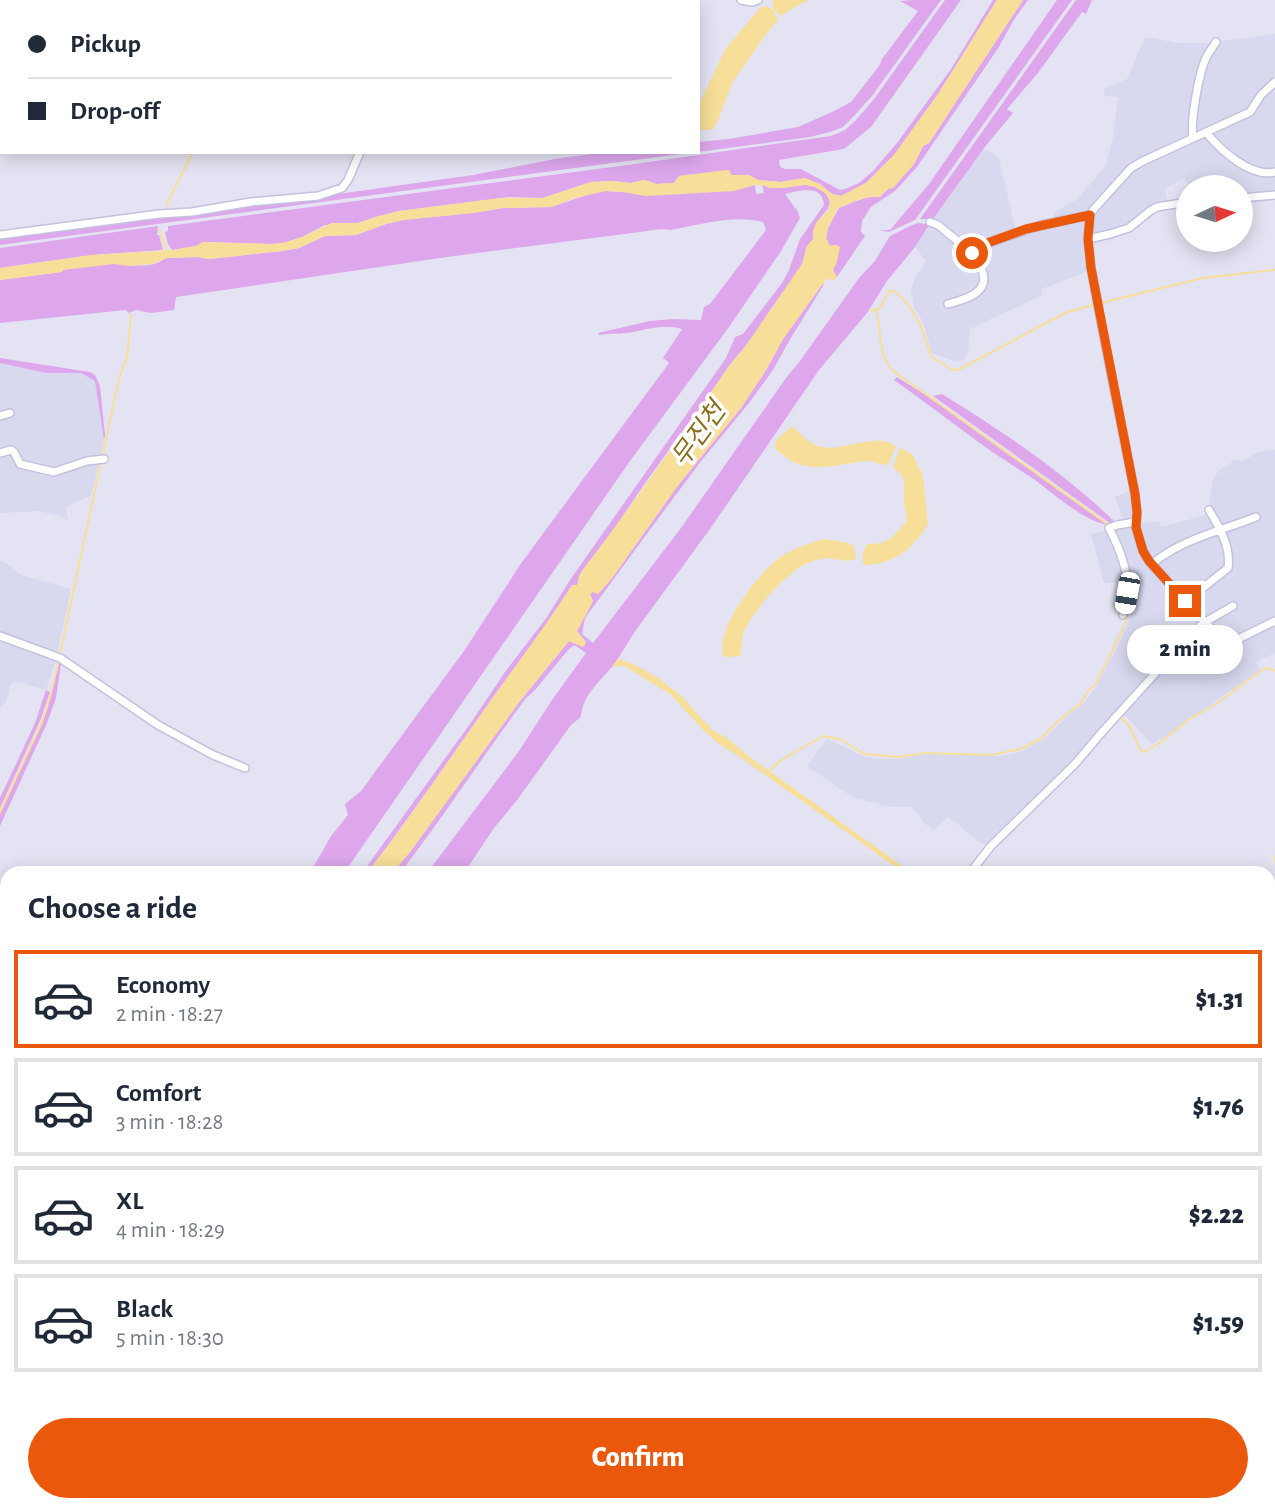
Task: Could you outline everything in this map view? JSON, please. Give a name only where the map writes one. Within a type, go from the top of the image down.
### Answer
[{"type":"street","points":[[741,0],[758,0]]},
{"type":"street","points":[[1193,138],[1193,115],[1201,77],[1206,58],[1216,43]]},
{"type":"street","points":[[1275,82],[1261,95],[1250,111],[1131,168],[1090,215],[1088,239],[1091,268],[1135,494],[1136,527],[1143,551],[1185,601],[1227,644],[1275,621]]},
{"type":"street","points":[[1206,132],[1225,154],[1266,173],[1275,172]]},
{"type":"street","points":[[0,235],[192,212],[251,202],[318,196],[342,188],[359,154]]},
{"type":"street","points":[[1253,197],[1275,195]]},
{"type":"street","points":[[1088,239],[1129,228],[1157,207],[1176,204]]},
{"type":"street","points":[[972,253],[979,246],[1026,229],[1090,215]]},
{"type":"street","points":[[930,222],[938,225],[972,253],[984,278],[977,293],[948,304]]},
{"type":"street","points":[[0,416],[10,413]]},
{"type":"street","points":[[0,453],[11,450],[20,464],[54,472],[101,459]]},
{"type":"street","points":[[1185,601],[1228,568],[1228,552],[1220,529],[1209,510]]},
{"type":"street","points":[[1152,564],[1172,550],[1255,517]]},
{"type":"street","points":[[1123,615],[1127,582],[1121,554],[1109,528],[1136,522]]},
{"type":"street","points":[[975,866],[991,846],[1075,764],[1191,634],[1205,622],[1233,606]]},
{"type":"street","points":[[0,636],[58,657],[168,731],[213,755],[245,768]]},
{"type":"shaded area","points":[[941,0],[872,96],[843,127],[810,137],[700,152],[700,142],[798,127],[851,102],[918,11],[900,1]]},
{"type":"shaded area","points":[[945,0],[961,0],[871,127],[844,149],[779,160],[780,167],[801,169],[840,190],[859,183],[897,143],[951,69],[993,0],[997,0],[938,94],[894,155],[866,183],[841,196],[832,194],[820,184],[805,178],[780,182],[758,180],[749,175],[731,176],[728,170],[679,176],[674,183],[656,184],[643,180],[631,183],[591,182],[543,198],[509,197],[399,211],[358,223],[325,225],[283,243],[203,242],[196,246],[172,250],[168,244],[165,232],[168,231],[168,226],[831,136],[845,130],[874,99]]},
{"type":"shaded area","points":[[1023,0],[1028,0],[917,167],[895,191],[871,207],[862,221],[861,232],[865,236],[837,277],[833,270],[836,245],[830,246],[826,238],[828,228],[839,208],[864,198],[880,197],[893,188],[914,164],[923,146],[929,143]]},
{"type":"shaded area","points":[[1057,0],[1072,0],[915,220],[889,232],[879,230],[890,230],[929,184]]},
{"type":"shaded area","points":[[1076,0],[1092,0],[1086,14],[1082,12],[1038,73],[1007,109],[1013,113],[933,219],[920,219]]},
{"type":"shaded area","points":[[1275,34],[1275,198],[1253,199],[1253,175],[1176,175],[1176,182],[1165,189],[1167,201],[1149,207],[1125,227],[1087,237],[1086,272],[1042,289],[1042,295],[970,329],[968,353],[964,360],[954,361],[932,353],[923,322],[914,307],[911,291],[914,280],[926,261],[915,247],[984,148],[999,158],[1015,229],[1056,220],[1053,213],[1076,200],[1106,164],[1113,137],[1118,97],[1104,96],[1105,88],[1127,79],[1144,39],[1207,43]]},
{"type":"shaded area","points":[[592,154],[680,154],[0,245],[0,236],[331,195],[473,175]]},
{"type":"shaded area","points":[[755,185],[756,194],[764,193],[762,185],[810,185],[824,192],[830,201],[828,209],[816,224],[813,239],[806,248],[803,262],[797,272],[582,571],[577,585],[572,586],[372,866],[367,866],[547,617],[570,580],[726,358],[735,337],[743,334],[782,283],[800,239],[824,205],[819,194],[803,190],[785,194],[800,218],[781,251],[729,327],[630,461],[349,866],[314,866],[331,836],[348,815],[345,804],[361,791],[464,651],[522,562],[669,363],[663,358],[682,329],[661,327],[627,333],[598,333],[650,321],[701,320],[704,307],[710,304],[766,230],[763,222],[741,219],[716,221],[670,230],[447,257],[176,297],[174,310],[151,313],[136,310],[128,313],[126,310],[0,323],[0,280],[94,265],[147,265],[167,258],[209,259],[282,251],[299,248],[325,236],[356,235],[403,220],[503,208],[551,207],[593,193]]},
{"type":"shaded area","points":[[918,223],[929,225],[867,313],[819,370],[710,529],[617,660],[585,700],[581,717],[571,725],[469,866],[432,866],[519,751],[586,653],[576,646],[568,650],[526,698],[405,866],[398,866],[520,701],[569,641],[583,646],[586,642],[577,631],[593,601],[590,595],[592,592],[598,594],[612,578],[679,484],[741,408],[783,339],[824,282],[773,370],[702,460],[585,618],[582,634],[593,643],[681,528],[786,378],[859,278],[875,261],[890,236]]},
{"type":"shaded area","points":[[158,226],[157,235],[163,250],[92,255],[0,268],[0,248]]},
{"type":"shaded area","points":[[0,358],[95,375],[100,386],[104,440],[95,381],[81,373],[46,373],[0,363]]},
{"type":"shaded area","points":[[0,363],[46,373],[81,373],[96,381],[104,440],[91,496],[66,507],[68,521],[60,516],[39,511],[0,513]]},
{"type":"shaded area","points":[[897,377],[1108,525],[1070,507],[894,380]]},
{"type":"shaded area","points":[[942,394],[1032,453],[1075,486],[1115,522],[1111,524],[933,396]]},
{"type":"shaded area","points":[[1275,450],[1275,653],[1256,662],[1260,670],[1166,736],[1152,744],[1118,708],[1069,767],[1022,813],[984,845],[948,817],[934,830],[924,823],[912,807],[892,807],[854,798],[807,766],[827,739],[863,756],[899,759],[925,754],[1002,756],[1023,751],[1046,737],[1084,703],[1096,687],[1129,618],[1133,583],[1104,583],[1091,534],[1126,526],[1115,497],[1136,488],[1139,524],[1159,521],[1161,527],[1213,513],[1209,504],[1212,482],[1219,470],[1234,459],[1242,462],[1258,452]]},
{"type":"shaded area","points":[[0,561],[21,575],[71,589],[57,656],[46,690],[14,681],[6,702],[0,707]]},
{"type":"shaded area","points":[[60,660],[56,698],[47,723],[0,826],[0,814],[43,722]]},
{"type":"shaded area","points":[[46,690],[50,692],[40,721],[0,808],[0,798],[35,723]]},
{"type":"water","points":[[772,0],[809,0],[781,16],[774,12],[778,20],[732,83],[717,123],[712,130],[700,130],[700,102],[726,48],[761,7],[774,10]]},
{"type":"water","name":"무진천","points":[[997,0],[1023,0],[929,143],[923,146],[914,164],[893,188],[879,197],[864,198],[838,208],[826,238],[830,246],[840,247],[833,270],[837,277],[833,281],[828,278],[824,282],[783,339],[741,408],[679,484],[612,578],[598,594],[592,592],[590,595],[593,601],[577,631],[586,643],[583,647],[569,641],[520,701],[398,866],[372,866],[572,585],[577,585],[582,571],[748,343],[802,264],[807,246],[813,239],[816,223],[829,209],[830,201],[825,193],[805,185],[770,188],[755,185],[734,191],[646,196],[605,191],[551,207],[503,208],[403,220],[356,235],[325,236],[299,248],[282,251],[209,259],[167,258],[152,264],[114,264],[0,280],[0,268],[92,255],[172,250],[196,246],[203,242],[283,243],[332,223],[358,223],[399,211],[501,198],[543,198],[591,182],[631,183],[643,180],[656,184],[674,183],[679,176],[728,170],[731,175],[749,175],[758,180],[780,182],[805,178],[820,184],[832,194],[841,196],[866,183],[894,155],[938,94]]},
{"type":"water","points":[[791,426],[811,442],[827,448],[870,441],[889,442],[896,447],[888,465],[867,461],[822,467],[801,465],[791,461],[775,447],[776,440]]},
{"type":"water","points":[[900,448],[912,454],[923,476],[928,524],[902,554],[885,562],[864,565],[863,554],[867,544],[882,543],[891,538],[907,521],[902,476],[893,467]]},
{"type":"water","points":[[825,539],[854,546],[856,559],[848,561],[831,558],[800,567],[780,583],[746,627],[740,656],[723,656],[725,632],[740,603],[760,576],[784,554]]},
{"type":"water","points":[[618,659],[643,669],[666,684],[684,698],[707,724],[711,724],[712,730],[727,738],[902,866],[894,866],[718,743],[670,694],[624,666],[612,667]]},
{"type":"waterway","points":[[166,206],[192,154]]},
{"type":"waterway","points":[[159,229],[166,250]]},
{"type":"waterway","points":[[1101,303],[1203,278],[1275,270]]},
{"type":"waterway","points":[[870,310],[878,309],[889,291],[894,291],[908,304],[918,320],[931,357],[953,370],[958,370],[1065,313],[1096,304]]},
{"type":"waterway","points":[[876,311],[882,349],[892,370],[1110,526]]},
{"type":"waterway","points":[[102,456],[120,375],[127,358],[131,314]]},
{"type":"waterway","points":[[60,654],[101,461]]},
{"type":"waterway","points":[[767,773],[780,761],[823,736],[840,739],[864,754],[898,757],[926,753],[991,755],[1021,749],[1040,739],[1080,704],[1095,685],[1121,633],[1128,611]]},
{"type":"waterway","points":[[0,812],[42,722],[59,660]]},
{"type":"waterway","points":[[1122,718],[1144,752],[1263,669],[1275,671]]},
{"type":"waterway","points":[[1275,856],[1275,861]]},
{"type":"route","points":[[972,253],[979,246],[1026,229],[1090,215],[1088,239],[1091,268],[1135,494],[1136,527],[1149,561],[1185,601]]}]
